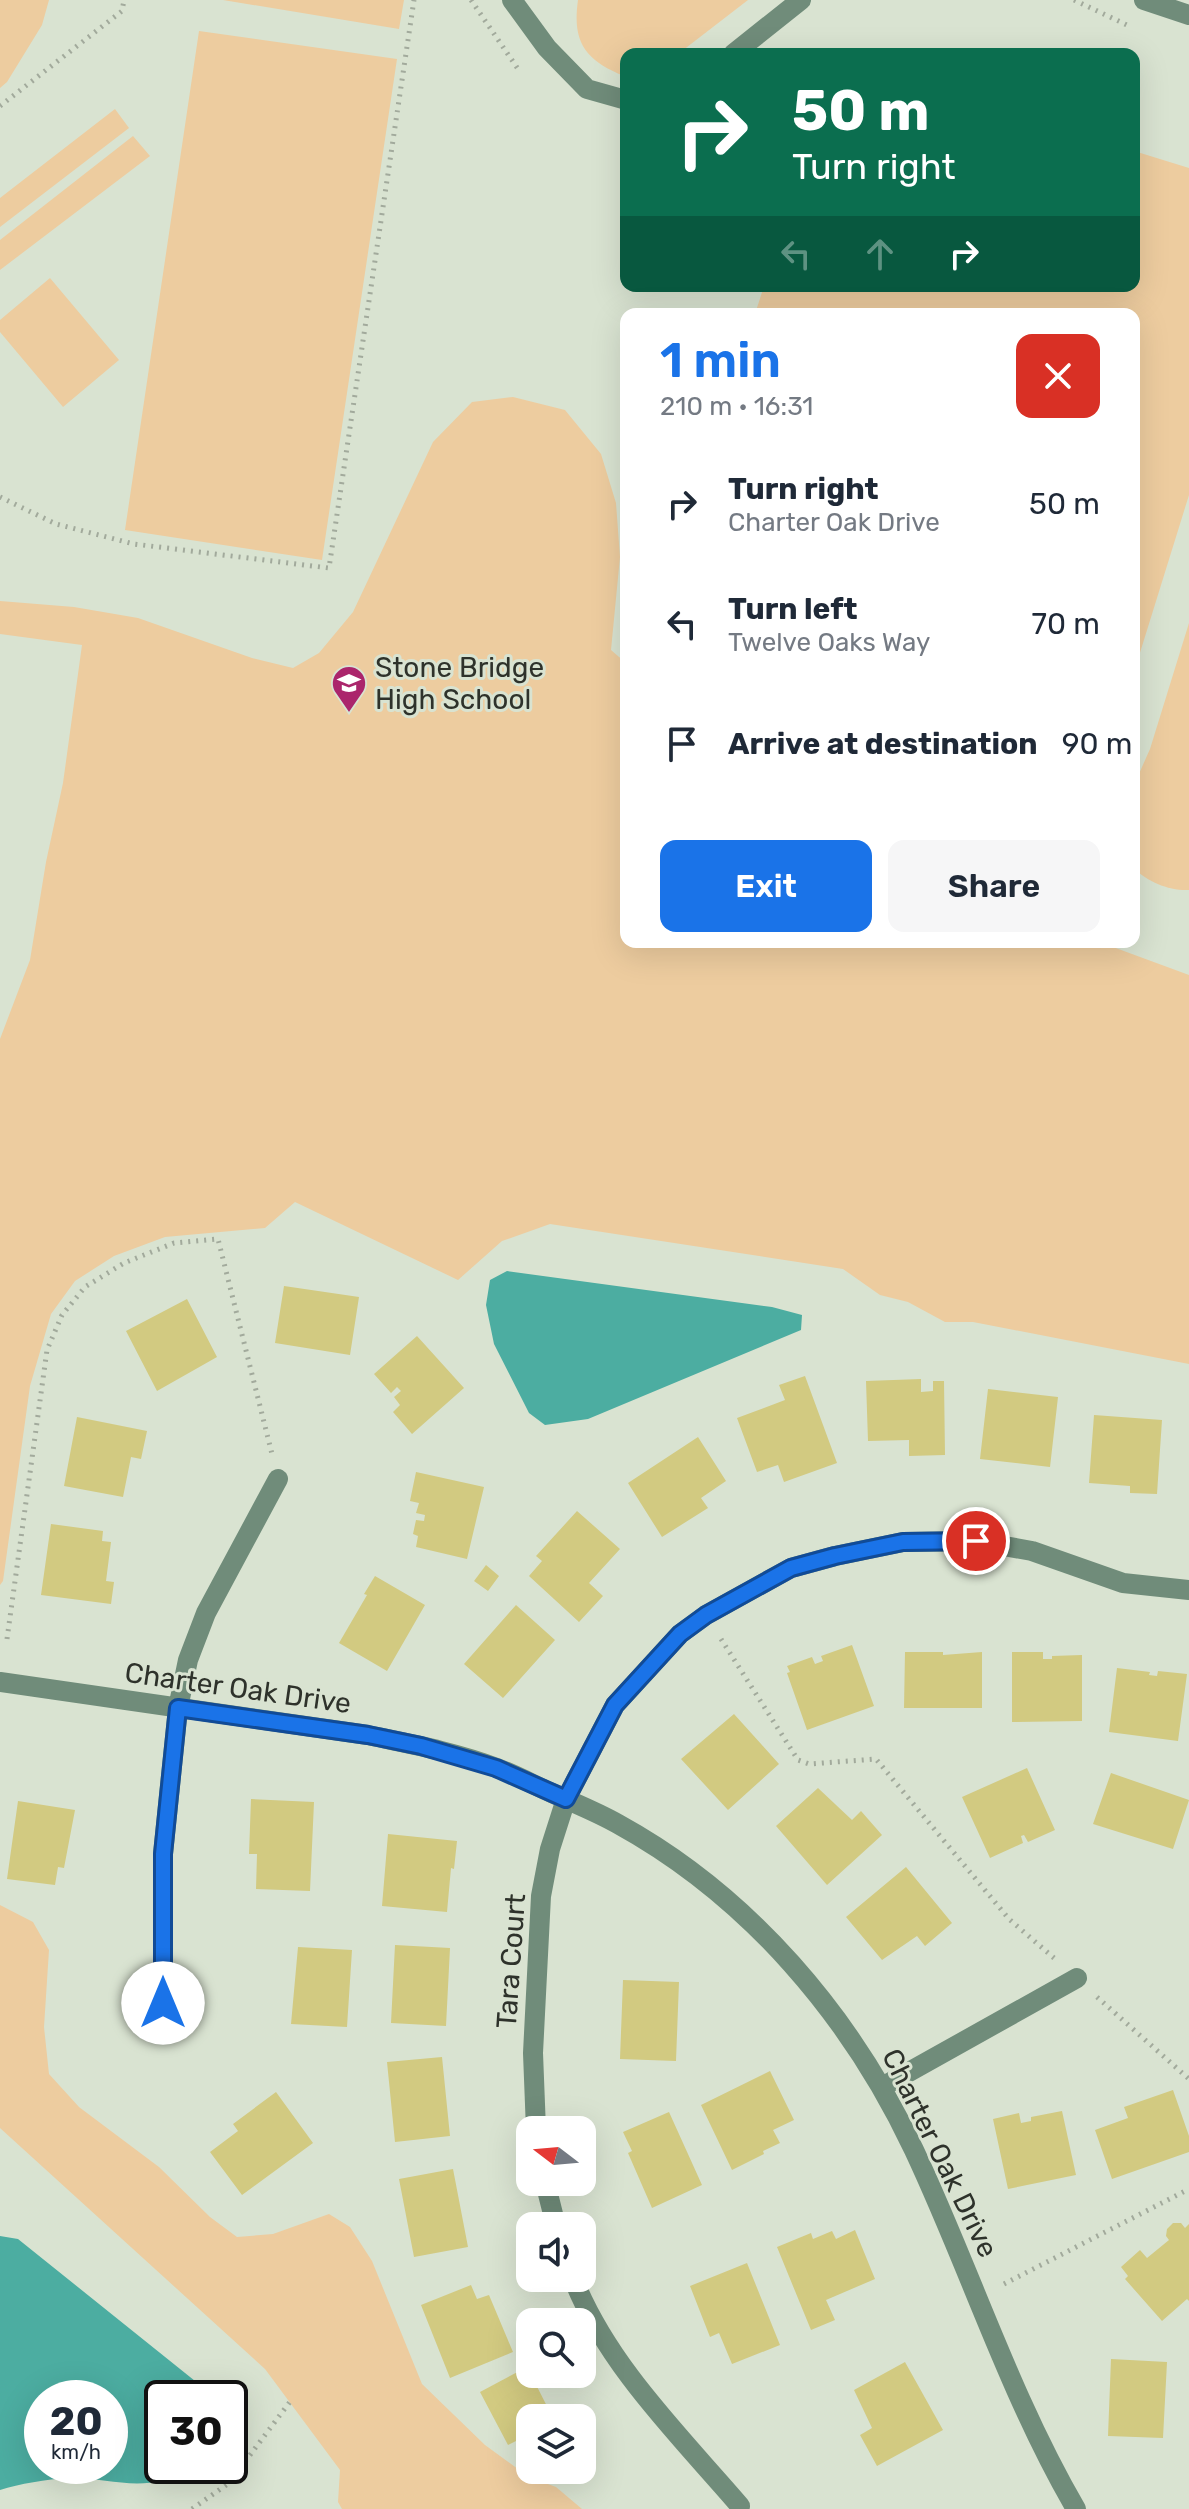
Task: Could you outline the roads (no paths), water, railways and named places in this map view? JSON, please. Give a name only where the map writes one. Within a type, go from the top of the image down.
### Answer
[{"type":"street","points":[[512,0],[547,48],[587,89],[620,98]]},
{"type":"street","points":[[741,48],[801,0]]},
{"type":"street","points":[[1144,0],[1189,15]]},
{"type":"street","points":[[163,2003],[163,1854],[178,1708],[188,1660],[206,1613],[278,1479]]},
{"type":"street","name":"Tara Court","points":[[535,2116],[533,2053],[541,1896],[550,1849],[566,1799],[615,1705],[680,1634],[706,1615],[791,1568],[903,1542],[976,1541],[1032,1551],[1123,1583],[1189,1590]]},
{"type":"street","name":"Charter Oak Drive","points":[[0,1682],[368,1735],[421,1746],[496,1768],[617,1823],[663,1852],[748,1919],[822,1999],[882,2087],[914,2151],[1046,2457],[1076,2509]]},
{"type":"street","points":[[882,2087],[1077,1978]]},
{"type":"street","points":[[578,2292],[605,2340],[647,2397],[740,2506]]},
{"type":"water","points":[[507,1271],[772,1307],[802,1315],[801,1330],[588,1419],[545,1425],[529,1413],[494,1344],[486,1305],[490,1280]]},
{"type":"water","points":[[0,2236],[18,2239],[194,2380],[144,2380],[144,2483],[130,2483],[128,2380],[24,2380],[24,2484],[0,2490]]},
{"type":"place","name":"Stone Bridge High School","points":[[349,714]]}]
